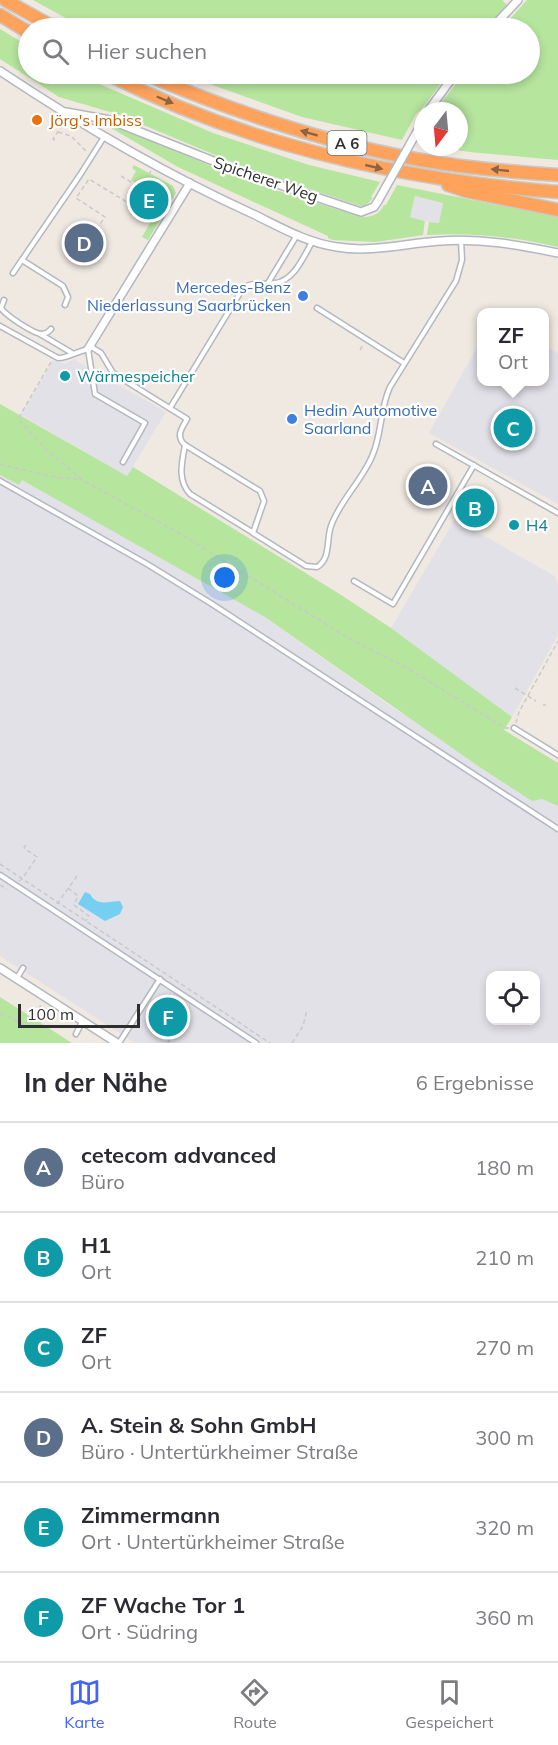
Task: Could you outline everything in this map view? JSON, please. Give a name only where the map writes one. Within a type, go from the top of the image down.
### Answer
[{"type":"highway","points":[[5,0],[37,18]]},
{"type":"highway","points":[[0,15],[18,26]]},
{"type":"highway","name":"A 6","points":[[130,84],[175,104],[257,134],[337,158],[417,175],[558,192]]},
{"type":"highway","name":"A 6","points":[[171,84],[261,119],[351,144],[421,160],[558,175]]},
{"type":"highway","name":"A 6","points":[[417,175],[466,192],[558,210]]},
{"type":"street","points":[[501,18],[518,0]]},
{"type":"street","points":[[0,71],[18,82]]},
{"type":"street","points":[[20,84],[104,137],[190,183],[312,241],[338,248],[361,248],[461,240],[491,240],[558,253]]},
{"type":"street","points":[[435,102],[448,84]]},
{"type":"street","name":"Spicherer Weg","points":[[63,111],[110,120],[241,172],[361,212],[374,207],[414,137]]},
{"type":"street","points":[[89,348],[190,183]]},
{"type":"street","points":[[0,968],[118,1043]]},
{"type":"lane","points":[[13,273],[104,137]]},
{"type":"lane","points":[[268,283],[297,234]]},
{"type":"lane","points":[[185,445],[182,463],[184,487],[190,494],[306,566],[317,567],[323,564],[327,555],[331,526],[373,455],[386,398],[404,363],[456,281],[462,260],[461,240]]},
{"type":"lane","points":[[170,408],[243,288],[249,283],[279,283],[290,277],[312,241]]},
{"type":"lane","points":[[22,260],[63,286],[68,297],[65,305]]},
{"type":"lane","points":[[4,300],[1,308],[5,314],[73,353]]},
{"type":"lane","points":[[316,308],[404,363]]},
{"type":"lane","points":[[0,326],[54,357],[62,359],[89,348],[101,352],[113,373],[188,419],[179,437],[185,445],[260,491],[264,501],[253,532]]},
{"type":"lane","points":[[39,334],[51,329]]},
{"type":"lane","points":[[89,348],[95,394],[145,423],[123,462]]},
{"type":"lane","points":[[436,444],[558,513]]},
{"type":"lane","points":[[354,581],[393,604],[474,465]]},
{"type":"lane","points":[[0,481],[147,564],[212,604],[558,829]]},
{"type":"lane","points":[[514,728],[558,755]]},
{"type":"lane","points":[[0,874],[256,1043]]},
{"type":"lane","points":[[17,978],[23,968]]},
{"type":"lane","points":[[118,1043],[160,979]]},
{"type":"lane","points":[[75,1034],[83,1021]]},
{"type":"path","points":[[55,140],[53,139],[64,123]]},
{"type":"path","points":[[71,136],[75,130]]},
{"type":"path","points":[[58,132],[71,136],[92,156]]},
{"type":"path","points":[[92,236],[105,217],[76,198],[89,178],[130,204],[150,174]]},
{"type":"path","points":[[121,176],[144,190]]},
{"type":"path","points":[[54,357],[18,418],[46,449],[82,480],[179,533],[350,639],[407,668],[505,728]]},
{"type":"path","points":[[0,464],[49,476],[82,480]]},
{"type":"path","points":[[519,712],[558,641]]},
{"type":"path","points":[[515,688],[536,701]]},
{"type":"path","points":[[0,885],[7,890],[22,879],[37,856],[24,848],[27,843]]},
{"type":"path","points":[[0,864],[270,1043]]},
{"type":"path","points":[[53,909],[77,876]]},
{"type":"path","points":[[68,888],[78,896],[74,905],[89,916],[86,922]]},
{"type":"path","points":[[182,1004],[191,990]]},
{"type":"path","points":[[154,1005],[164,999],[174,999],[189,1008],[187,1013]]},
{"type":"path","points":[[0,1014],[26,1025],[44,1001]]},
{"type":"path","points":[[292,1043],[303,1026],[307,1010]]},
{"type":"path","points":[[168,1043],[170,1038]]},
{"type":"shaded area","points":[[415,196],[443,202],[439,224],[410,217]]},
{"type":"shaded area","points":[[477,347],[477,386],[549,386],[549,348],[558,353],[558,504],[429,433]]},
{"type":"shaded area","points":[[74,359],[87,367],[89,373],[98,373],[166,412],[127,476],[21,415],[53,361],[65,364]]},
{"type":"shaded area","points":[[0,475],[18,485],[22,479],[265,617],[393,708],[542,799],[558,806],[558,1043],[135,1043],[0,956]]},
{"type":"shaded area","points":[[455,519],[556,577],[558,635],[512,717],[391,628]]},
{"type":"green space","points":[[33,0],[502,0],[507,5],[496,18],[66,18]]},
{"type":"green space","points":[[527,0],[558,0],[558,160],[468,152],[468,102],[442,102],[456,84],[540,84],[540,18],[511,18]]},
{"type":"green space","points":[[0,29],[18,40],[18,71],[0,59]]},
{"type":"green space","points":[[39,84],[99,84],[213,133],[309,165],[380,182],[371,197],[373,198],[364,207],[244,167],[117,114],[59,97]]},
{"type":"green space","points":[[210,84],[440,84],[427,102],[414,102],[414,118],[402,140],[302,117]]},
{"type":"green space","points":[[111,125],[253,183],[361,217],[372,216],[380,211],[397,185],[558,217],[558,247],[493,236],[427,235],[429,222],[439,223],[443,203],[415,196],[410,217],[425,221],[423,235],[376,242],[333,240],[178,167],[111,128]]},
{"type":"green space","points":[[134,165],[173,186],[176,193],[148,240],[142,237],[152,220],[150,218],[167,191],[146,177],[140,186],[131,180],[136,171],[132,168]]},
{"type":"green space","points":[[0,404],[127,476],[133,467],[391,628],[512,717],[504,730],[558,763],[558,806],[542,799],[532,801],[265,617],[22,480],[19,485],[0,475]]},
{"type":"green space","points":[[0,997],[72,1043],[0,1043]]},
{"type":"water","points":[[85,892],[96,901],[120,901],[123,907],[120,914],[105,921],[78,904]]},
{"type":"place","name":"Jörg's Imbiss","points":[[37,120]]},
{"type":"place","name":"Zimmermann","points":[[149,200]]},
{"type":"place","name":"A. Stein & Sohn GmbH","points":[[84,243]]},
{"type":"place","name":"Mercedes-Benz Niederlassung Saarbrücken","points":[[303,296]]},
{"type":"place","name":"Wärmespeicher","points":[[65,376]]},
{"type":"place","name":"Hedin Automotive Saarland","points":[[292,419]]},
{"type":"place","name":"ZF","points":[[513,428]]},
{"type":"place","name":"cetecom advanced","points":[[428,486]]},
{"type":"place","name":"H1","points":[[475,508]]},
{"type":"place","name":"H4","points":[[514,525]]},
{"type":"place","name":"ZF Wache Tor 1","points":[[168,1017]]}]
